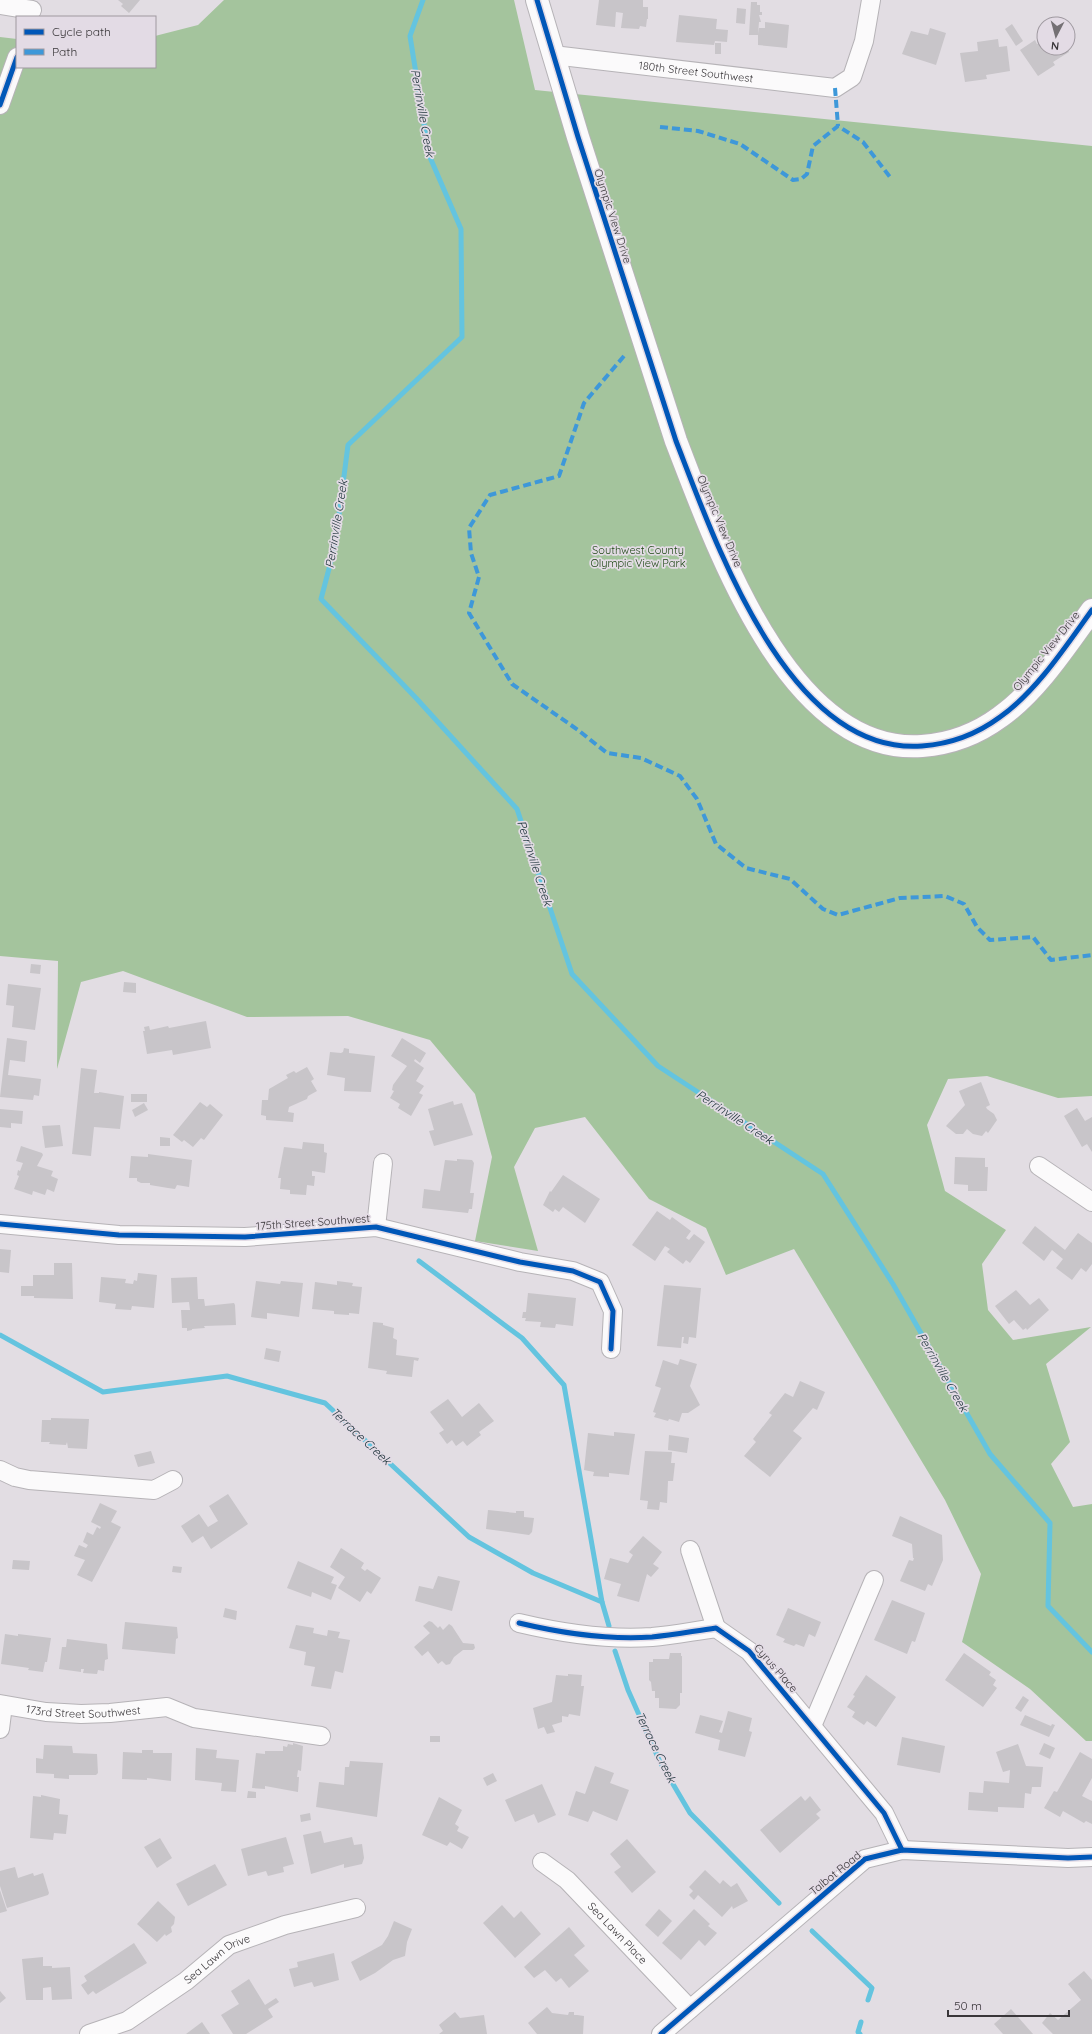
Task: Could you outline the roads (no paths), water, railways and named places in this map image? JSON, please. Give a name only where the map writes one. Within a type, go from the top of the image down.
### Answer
[{"type":"main road","name":"Olympic View Drive","points":[[537,0],[578,137],[659,392],[694,487],[735,582],[754,619],[781,663],[810,698],[840,722],[856,732],[877,741],[895,746],[912,747],[950,741],[985,727],[1016,704],[1070,641],[1092,610]]},
{"type":"street","name":"180th Street Southwest","points":[[553,55],[834,88],[852,77],[864,41],[871,0]]},
{"type":"street","points":[[0,5],[32,9]]},
{"type":"street","points":[[0,105],[16,59]]},
{"type":"street","name":"175th Street Southwest","points":[[376,1227],[383,1163]]},
{"type":"street","points":[[1039,1166],[1092,1202]]},
{"type":"street","name":"175th Street Southwest","points":[[0,1224],[119,1235],[245,1237],[376,1227],[520,1262],[573,1271],[600,1282],[613,1311],[611,1349]]},
{"type":"street","points":[[0,1470],[15,1477],[29,1480],[134,1490],[154,1490],[172,1480]]},
{"type":"street","points":[[519,1623],[549,1630],[604,1636],[651,1637],[716,1628],[690,1550]]},
{"type":"street","points":[[812,1726],[874,1580]]},
{"type":"street","name":"Cyrus Place","points":[[716,1628],[749,1651],[812,1726],[884,1813],[902,1850]]},
{"type":"street","points":[[0,1729],[2,1704]]},
{"type":"street","name":"173rd Street Southwest","points":[[2,1704],[46,1712],[81,1714],[110,1714],[167,1707],[194,1718],[321,1736]]},
{"type":"street","name":"Talbot Road","points":[[661,2034],[864,1860],[902,1850],[1068,1858],[1092,1857]]},
{"type":"street","name":"Sea Lawn Place","points":[[542,1862],[567,1880],[690,2009]]},
{"type":"street","name":"Sea Lawn Drive","points":[[89,2034],[127,2021],[186,1981],[229,1945],[285,1925],[356,1908]]},
{"type":"waterway","name":"Perrinville Creek","points":[[423,0],[410,36],[429,155],[461,229],[462,337],[348,445],[335,546],[321,599],[416,698],[517,809],[572,974],[658,1066],[823,1174],[893,1284],[990,1454],[1050,1523],[1048,1606],[1092,1652]]},
{"type":"waterway","points":[[419,1261],[522,1338],[564,1385],[602,1602]]},
{"type":"waterway","name":"Terrace Creek","points":[[0,1335],[103,1392],[227,1376],[325,1403],[469,1537],[533,1573],[602,1602],[609,1626]]},
{"type":"waterway","name":"Terrace Creek","points":[[615,1651],[628,1690],[660,1762],[690,1813],[779,1903]]},
{"type":"waterway","name":"Terrace Creek","points":[[812,1931],[872,1988],[868,2000]]},
{"type":"waterway","name":"Terrace Creek","points":[[860,2034],[858,2032],[861,2022]]},
{"type":"park label","name":"Southwest County Olympic View Park","points":[[638,556]]}]
